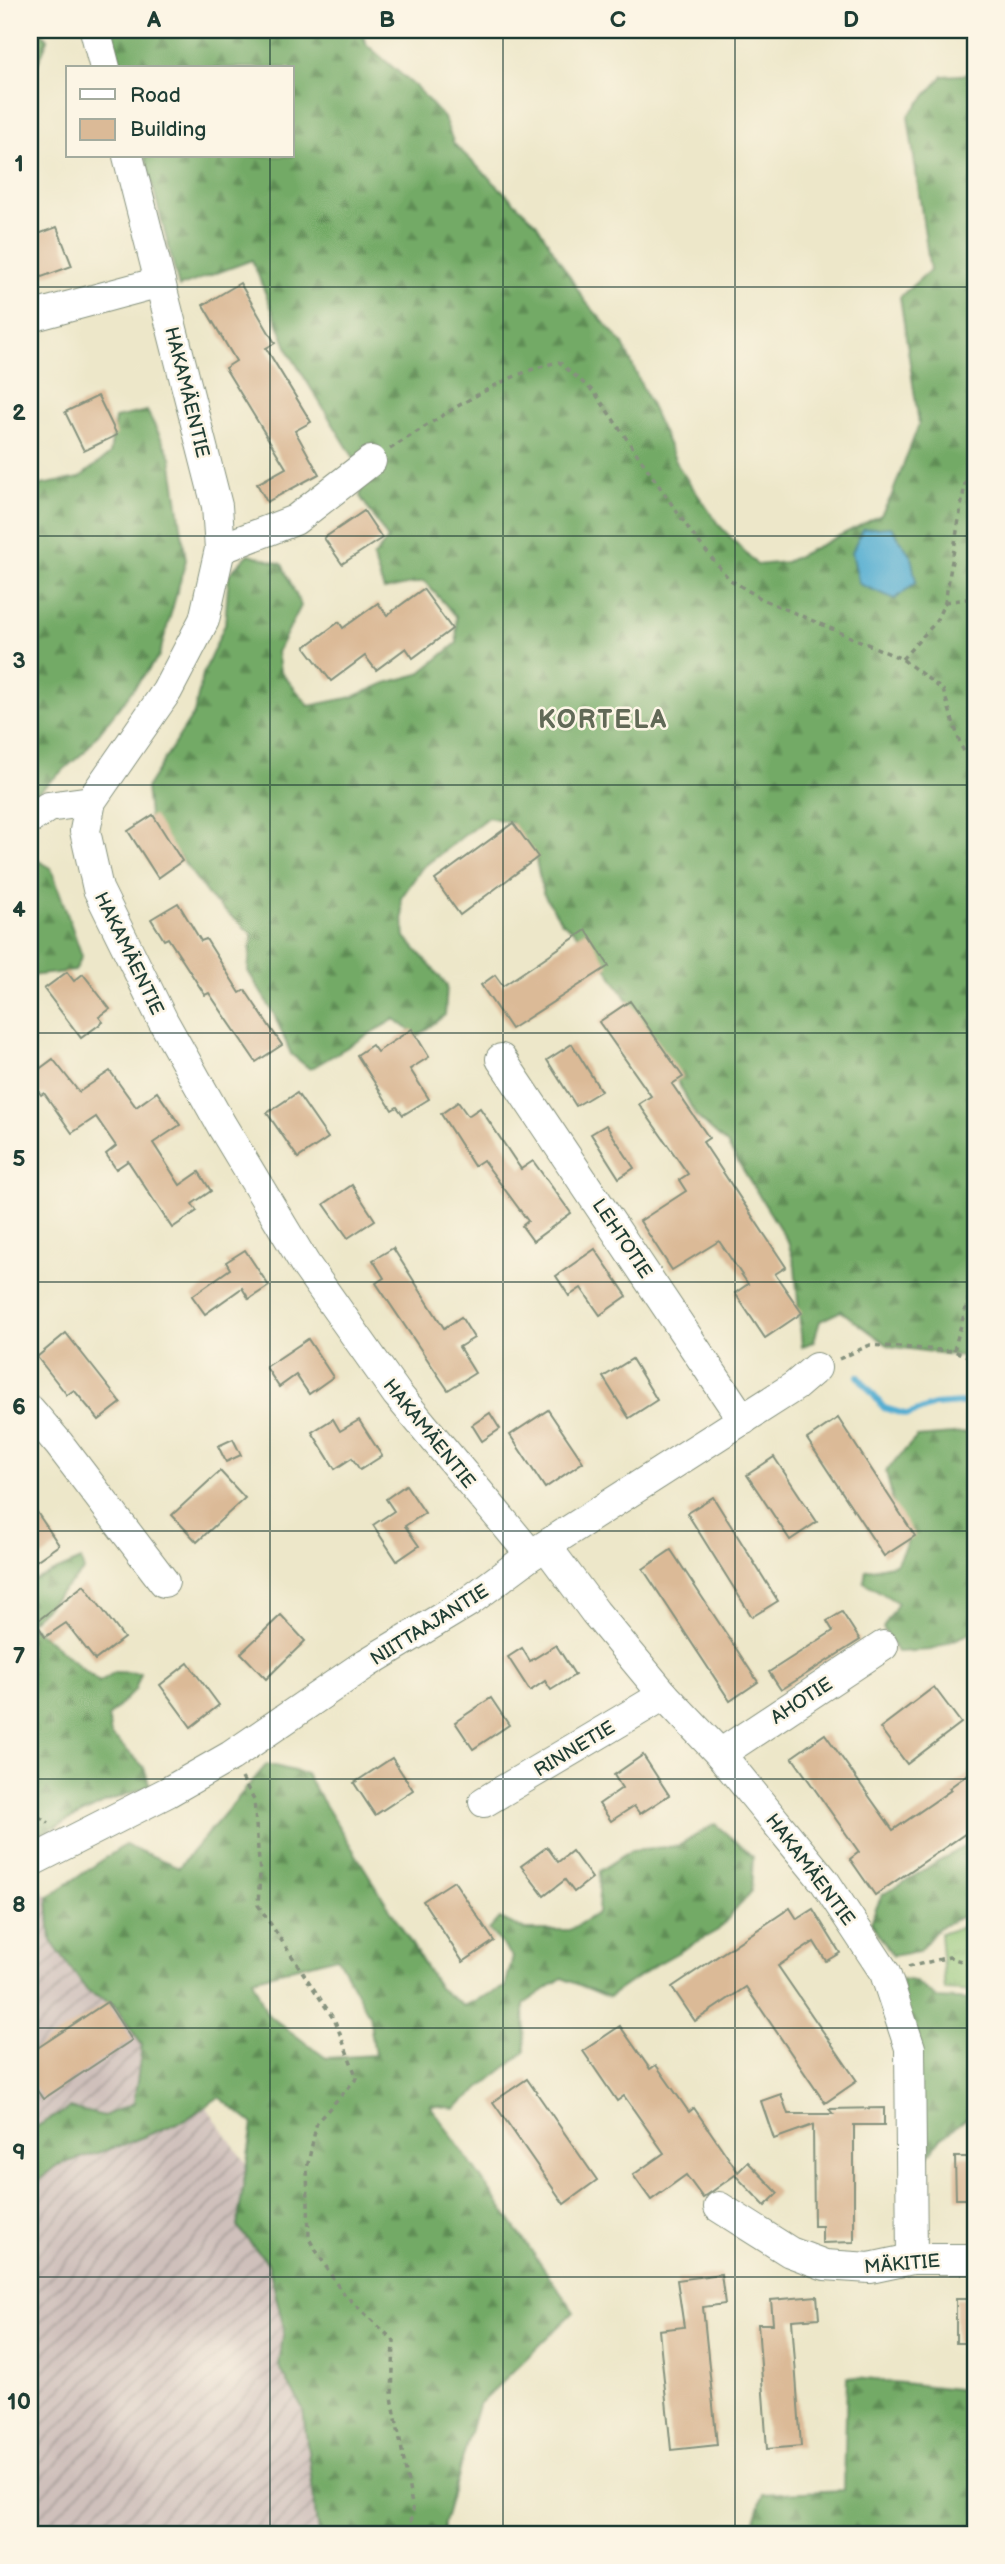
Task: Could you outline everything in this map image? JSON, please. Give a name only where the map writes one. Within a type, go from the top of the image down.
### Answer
[{"type":"street","points":[[95,30],[105,66]]},
{"type":"street","name":"HAKAMÄENTIE","points":[[129,158],[217,506],[220,549],[204,620],[167,691],[91,801],[85,831],[99,889],[163,1021],[222,1126],[305,1264],[397,1394],[595,1612],[664,1695],[720,1754],[825,1882],[885,1973],[910,2048],[912,2259]]},
{"type":"street","points":[[30,317],[160,282]]},
{"type":"street","points":[[220,549],[295,520],[371,461]]},
{"type":"street","points":[[30,819],[48,807],[91,801]]},
{"type":"street","name":"LEHTOTIE","points":[[501,1059],[743,1420]]},
{"type":"street","name":"NIITTAAJANTIE","points":[[30,1862],[168,1792],[231,1756],[367,1663],[468,1602],[539,1551],[795,1386],[816,1368]]},
{"type":"street","points":[[30,1409],[164,1582]]},
{"type":"street","name":"AHOTIE","points":[[720,1754],[883,1646]]},
{"type":"street","name":"RINNETIE","points":[[484,1802],[664,1695]]},
{"type":"street","name":"MÄKITIE","points":[[719,2207],[790,2252],[825,2265],[870,2268],[912,2259],[975,2259]]},
{"type":"path","points":[[371,461],[484,393],[534,367],[559,362],[595,393],[693,535],[729,579],[762,599],[902,659],[943,691],[961,746],[975,769]]},
{"type":"path","points":[[902,659],[934,623],[945,602],[966,478],[975,451]]},
{"type":"path","points":[[945,602],[975,598]]},
{"type":"path","points":[[954,1351],[970,1293],[975,1286]]},
{"type":"path","points":[[816,1368],[870,1345],[954,1351],[975,1359]]},
{"type":"path","points":[[231,1756],[254,1800],[260,1874],[258,1905],[335,2021],[357,2077],[317,2122],[307,2168],[309,2239],[341,2291],[394,2341],[392,2397],[413,2510],[409,2534]]},
{"type":"path","points":[[885,1973],[948,1957],[975,1966]]},
{"type":"shaded area","points":[[30,1875],[156,2034],[338,2296],[342,2534],[30,2534]]},
{"type":"green space","points":[[30,30],[40,30],[48,40],[30,81]]},
{"type":"green space","points":[[112,30],[360,30],[367,45],[417,88],[444,118],[454,144],[536,223],[585,301],[623,344],[678,466],[718,524],[757,565],[786,562],[881,515],[891,497],[919,424],[900,297],[930,270],[908,116],[943,76],[975,74],[975,1358],[889,1346],[841,1311],[820,1321],[814,1341],[802,1347],[795,1266],[788,1242],[727,1144],[696,1116],[665,1058],[592,946],[561,921],[543,893],[536,860],[511,822],[488,817],[422,868],[401,898],[405,937],[447,985],[445,1015],[417,1036],[395,1019],[310,1069],[291,1054],[274,1014],[248,971],[252,934],[211,899],[183,861],[150,824],[146,788],[194,713],[203,674],[225,624],[229,574],[249,554],[282,564],[301,606],[277,652],[280,671],[309,706],[353,697],[386,683],[419,674],[457,643],[456,616],[424,581],[384,590],[373,558],[388,539],[360,496],[365,476],[290,354],[252,260],[179,287],[146,158],[294,158],[294,66],[121,66]]},
{"type":"green space","points":[[147,411],[171,457],[186,560],[159,656],[84,752],[30,796],[30,487],[79,478],[110,454],[115,418]]},
{"type":"green space","points":[[30,856],[51,868],[82,956],[75,971],[30,976]]},
{"type":"green space","points":[[975,1432],[975,1631],[931,1650],[897,1652],[883,1628],[898,1603],[864,1582],[866,1570],[896,1564],[908,1541],[895,1511],[886,1471],[917,1437]]},
{"type":"green space","points":[[81,1560],[84,1571],[30,1622],[30,1582]]},
{"type":"green space","points":[[30,1625],[99,1682],[115,1672],[141,1673],[135,1690],[108,1717],[111,1735],[144,1767],[150,1786],[106,1802],[30,1839]]},
{"type":"green space","points":[[267,1764],[306,1774],[439,1988],[463,2006],[505,1987],[513,1957],[489,1930],[500,1918],[525,1930],[569,1930],[598,1913],[600,1871],[632,1850],[678,1846],[715,1824],[753,1857],[751,1892],[718,1930],[654,1966],[609,1997],[562,1978],[524,2004],[525,2052],[455,2108],[430,2105],[574,2312],[478,2405],[444,2523],[444,2534],[318,2534],[303,2409],[279,2366],[284,2328],[268,2263],[237,2227],[253,2124],[219,2097],[185,2120],[123,2145],[58,2165],[30,2187],[30,2130],[70,2108],[104,2116],[134,2103],[142,2045],[114,2005],[88,1992],[51,1941],[48,1897],[125,1845],[179,1867]],"holes":[[[337,1957],[369,2015],[375,2055],[326,2058],[267,2014],[252,1979]]]},
{"type":"green space","points":[[975,1840],[975,1910],[938,1928],[919,1951],[893,1956],[870,1922],[882,1895]]},
{"type":"green space","points":[[975,1923],[975,1992],[945,1990],[940,1934]]},
{"type":"green space","points":[[901,1979],[914,1981],[937,1998],[975,2000],[975,2112],[941,2138],[927,2158],[920,2157]]},
{"type":"green space","points":[[847,2377],[975,2391],[975,2534],[751,2534],[763,2494],[844,2490]]},
{"type":"water","points":[[891,527],[911,556],[916,582],[895,599],[859,584],[852,552],[863,529]]},
{"type":"building","points":[[57,227],[72,266],[39,278],[30,253],[30,237]]},
{"type":"building","points":[[240,283],[275,343],[266,348],[311,422],[295,431],[319,474],[267,502],[257,484],[286,468],[225,368],[236,361],[203,305]]},
{"type":"building","points":[[98,396],[117,435],[84,451],[65,412]]},
{"type":"building","points":[[364,511],[382,538],[342,564],[324,538]]},
{"type":"building","points":[[423,589],[452,629],[413,658],[406,648],[376,670],[365,656],[331,681],[305,647],[339,622],[343,628],[378,603],[387,615]]},
{"type":"building","points":[[153,815],[182,861],[158,878],[128,831]]},
{"type":"building","points":[[513,823],[538,857],[460,915],[435,880]]},
{"type":"building","points":[[178,903],[201,941],[206,939],[240,993],[245,990],[282,1045],[256,1062],[209,993],[205,995],[168,938],[164,940],[151,919]]},
{"type":"building","points":[[586,930],[609,966],[511,1029],[481,985],[495,975],[503,986]]},
{"type":"building","points":[[67,972],[74,981],[83,974],[110,1009],[99,1017],[103,1022],[81,1038],[44,989]]},
{"type":"building","points":[[630,1001],[683,1077],[672,1084],[709,1138],[703,1142],[786,1267],[775,1274],[802,1313],[765,1338],[735,1293],[748,1284],[719,1241],[672,1270],[640,1221],[686,1191],[679,1180],[688,1174],[639,1104],[651,1096],[599,1022]]},
{"type":"building","points":[[412,1029],[429,1057],[410,1069],[429,1099],[403,1115],[397,1107],[392,1110],[357,1055],[372,1045],[377,1052]]},
{"type":"building","points":[[572,1044],[601,1091],[576,1106],[547,1060]]},
{"type":"building","points":[[53,1059],[79,1092],[110,1071],[136,1107],[157,1092],[180,1125],[153,1143],[180,1185],[199,1172],[211,1191],[192,1204],[197,1211],[172,1228],[128,1161],[116,1169],[106,1154],[116,1146],[96,1117],[72,1133],[44,1093],[41,1095],[30,1080],[30,1076]]},
{"type":"building","points":[[297,1093],[328,1138],[298,1158],[267,1113]]},
{"type":"building","points":[[458,1102],[468,1116],[480,1108],[521,1169],[533,1161],[571,1213],[533,1241],[522,1226],[528,1221],[483,1160],[474,1166],[441,1114]]},
{"type":"building","points":[[606,1125],[634,1168],[619,1178],[591,1134]]},
{"type":"building","points":[[352,1185],[375,1220],[348,1238],[324,1204]]},
{"type":"building","points":[[393,1248],[444,1328],[461,1317],[474,1338],[459,1347],[475,1373],[448,1390],[376,1283],[384,1278],[373,1260]]},
{"type":"building","points":[[595,1249],[627,1296],[600,1315],[581,1288],[569,1296],[556,1276]]},
{"type":"building","points":[[245,1250],[269,1286],[249,1299],[242,1288],[205,1314],[192,1296],[230,1269],[226,1262]]},
{"type":"building","points":[[66,1333],[121,1403],[99,1420],[74,1390],[67,1395],[37,1357]]},
{"type":"building","points":[[308,1339],[333,1377],[309,1394],[296,1375],[279,1387],[266,1367]]},
{"type":"building","points":[[632,1359],[657,1400],[629,1418],[603,1377]]},
{"type":"building","points":[[548,1410],[583,1462],[545,1488],[510,1435]]},
{"type":"building","points":[[490,1413],[500,1429],[482,1441],[472,1425]]},
{"type":"building","points":[[838,1418],[915,1536],[884,1556],[807,1439]]},
{"type":"building","points":[[333,1419],[340,1431],[359,1420],[382,1456],[360,1470],[352,1458],[335,1469],[312,1432]]},
{"type":"building","points":[[233,1439],[241,1455],[226,1462],[218,1446]]},
{"type":"building","points":[[774,1457],[817,1522],[790,1540],[747,1475]]},
{"type":"building","points":[[220,1471],[245,1498],[197,1542],[172,1515]]},
{"type":"building","points":[[406,1485],[425,1513],[405,1526],[419,1546],[397,1561],[373,1525],[394,1511],[386,1499]]},
{"type":"building","points":[[713,1497],[778,1601],[752,1617],[687,1513]]},
{"type":"building","points":[[30,1502],[59,1545],[30,1565]]},
{"type":"building","points":[[671,1550],[758,1682],[730,1701],[643,1569]]},
{"type":"building","points":[[84,1585],[124,1638],[95,1660],[66,1623],[45,1637],[36,1622]]},
{"type":"building","points":[[842,1612],[860,1640],[781,1690],[769,1672],[833,1631],[827,1621]]},
{"type":"building","points":[[281,1615],[305,1641],[266,1679],[241,1653]]},
{"type":"building","points":[[556,1645],[575,1675],[551,1690],[545,1681],[530,1691],[508,1657],[522,1648],[530,1661]]},
{"type":"building","points":[[188,1663],[219,1705],[191,1727],[160,1685]]},
{"type":"building","points":[[934,1687],[961,1723],[907,1764],[880,1728]]},
{"type":"building","points":[[491,1698],[509,1725],[473,1749],[455,1722]]},
{"type":"building","points":[[825,1734],[893,1830],[951,1790],[949,1788],[975,1769],[975,1827],[875,1895],[850,1859],[859,1852],[792,1757]]},
{"type":"building","points":[[643,1755],[669,1795],[640,1814],[634,1806],[611,1821],[599,1804],[622,1788],[614,1775]]},
{"type":"building","points":[[392,1758],[413,1790],[375,1815],[354,1783]]},
{"type":"building","points":[[547,1847],[558,1862],[572,1851],[592,1878],[574,1892],[565,1880],[544,1896],[521,1866]]},
{"type":"building","points":[[454,1881],[494,1941],[463,1962],[423,1901]]},
{"type":"building","points":[[790,1908],[797,1919],[813,1909],[840,1953],[826,1961],[814,1942],[778,1966],[857,2081],[825,2103],[746,1987],[695,2021],[672,1987]]},
{"type":"building","points":[[107,2002],[132,2040],[43,2099],[30,2080],[30,2053]]},
{"type":"building","points":[[620,2026],[650,2069],[656,2065],[689,2112],[694,2108],[738,2172],[748,2162],[778,2193],[765,2206],[735,2175],[703,2198],[686,2175],[651,2200],[633,2175],[664,2153],[624,2096],[617,2101],[583,2051]]},
{"type":"building","points":[[527,2079],[597,2180],[564,2204],[493,2102]]},
{"type":"building","points":[[781,2094],[788,2114],[833,2114],[829,2109],[884,2108],[884,2125],[854,2125],[854,2242],[822,2243],[822,2226],[814,2226],[813,2125],[774,2139],[761,2101]]},
{"type":"building","points":[[955,2157],[975,2157],[975,2199],[956,2199]]},
{"type":"building","points":[[721,2274],[725,2304],[703,2307],[717,2445],[671,2450],[659,2330],[684,2327],[677,2280]]},
{"type":"building","points":[[817,2296],[819,2318],[792,2320],[801,2446],[767,2449],[758,2324],[773,2324],[771,2300]]},
{"type":"building","points":[[956,2299],[975,2299],[975,2343],[956,2343]]},
{"type":"waterway","points":[[858,1376],[884,1408],[908,1415],[934,1405],[975,1402]]},
{"type":"district","name":"KORTELA","points":[[603,719]]}]
